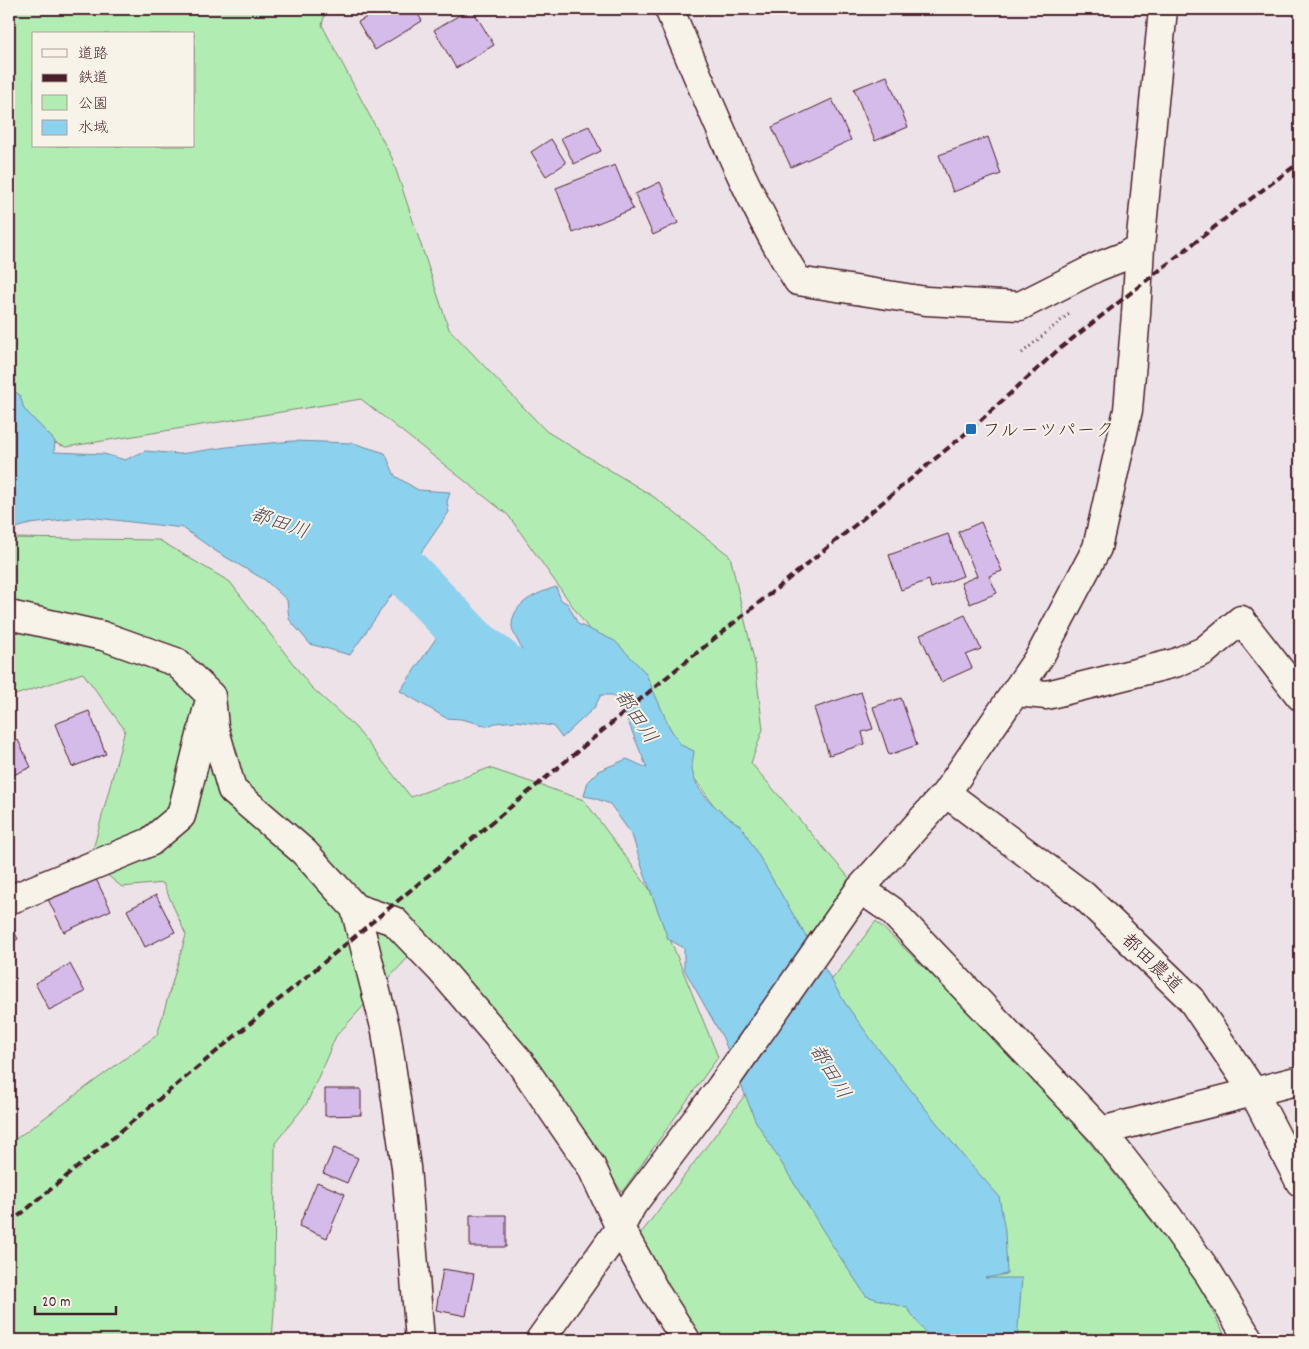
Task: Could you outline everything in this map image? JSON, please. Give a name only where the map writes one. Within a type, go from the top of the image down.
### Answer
[{"type":"street","points":[[669,9],[725,137],[774,242],[798,281],[926,301],[1020,306],[1140,247]]},
{"type":"street","points":[[540,1340],[626,1216],[721,1087],[860,889],[946,793],[1040,656],[1097,548],[1128,410],[1140,247],[1163,9]]},
{"type":"street","points":[[9,615],[103,636],[176,662],[210,696],[214,727],[232,790],[304,852],[355,908],[386,1031],[406,1167],[420,1340]]},
{"type":"street","points":[[1016,692],[1047,695],[1175,663],[1204,651],[1241,620],[1300,696]]},
{"type":"street","points":[[9,900],[150,842],[181,816],[210,696]]},
{"type":"street","name":"都田農道","points":[[946,793],[1084,896],[1191,999],[1252,1091],[1300,1182]]},
{"type":"street","points":[[860,889],[891,910],[1101,1131],[1166,1214],[1209,1274],[1250,1340]]},
{"type":"street","points":[[355,908],[394,921],[440,968],[519,1061],[626,1216],[656,1293],[686,1340]]},
{"type":"street","points":[[1101,1131],[1300,1080]]},
{"type":"green space","points":[[9,9],[326,9],[322,25],[392,158],[449,329],[546,431],[654,497],[730,556],[755,664],[763,729],[751,763],[851,880],[807,937],[508,515],[361,399],[66,447],[9,427]]},
{"type":"green space","points":[[9,538],[159,540],[230,582],[311,687],[355,727],[411,797],[489,768],[584,800],[650,890],[718,1057],[622,1192],[516,1035],[423,941],[336,1036],[307,1103],[275,1143],[274,1311],[272,1340],[9,1340],[9,1144],[157,1035],[186,935],[163,883],[122,887],[90,861],[125,730],[83,673],[9,697]]},
{"type":"green space","points":[[876,921],[1036,1075],[1193,1273],[1227,1340],[701,1340],[639,1236]]},
{"type":"water","points":[[9,388],[20,395],[24,409],[55,441],[54,452],[104,454],[125,460],[145,451],[180,454],[227,447],[293,441],[353,443],[385,453],[395,476],[418,490],[450,492],[447,502],[449,512],[350,655],[310,644],[289,619],[287,600],[265,580],[217,552],[183,528],[88,517],[30,524],[9,530]]},
{"type":"water","points":[[556,587],[561,600],[568,604],[578,624],[615,641],[645,672],[670,728],[681,745],[694,751],[692,767],[697,785],[703,794],[718,809],[742,827],[845,1003],[876,1046],[963,1156],[999,1196],[1005,1231],[1007,1274],[985,1278],[1022,1278],[1017,1340],[931,1340],[907,1308],[866,1296],[830,1242],[755,1120],[723,1038],[684,969],[684,948],[668,939],[632,835],[610,804],[584,796],[588,781],[598,771],[627,759],[647,768],[620,702],[612,695],[601,695],[594,708],[562,738],[553,726],[516,721],[495,723],[488,726],[461,719],[446,718],[400,691],[441,631],[475,643],[506,660],[522,651],[512,629],[516,611],[527,600]]},
{"type":"building","points":[[381,9],[415,9],[422,21],[375,50],[358,22]]},
{"type":"building","points":[[472,9],[494,45],[456,68],[434,30]]},
{"type":"building","points":[[887,76],[908,127],[875,141],[854,89]]},
{"type":"building","points":[[832,99],[851,140],[791,167],[772,127]]},
{"type":"building","points":[[589,126],[601,151],[574,164],[561,138]]},
{"type":"building","points":[[988,137],[1001,174],[953,192],[939,155]]},
{"type":"building","points":[[551,139],[566,163],[546,176],[531,152]]},
{"type":"building","points":[[615,165],[633,209],[573,233],[556,188]]},
{"type":"building","points":[[660,182],[678,223],[653,235],[635,194]]},
{"type":"building","points":[[981,522],[1002,571],[989,576],[997,593],[970,604],[961,583],[977,576],[958,532]]},
{"type":"building","points":[[948,534],[963,576],[931,588],[929,580],[901,590],[889,555]]},
{"type":"building","points":[[965,615],[981,649],[966,655],[972,668],[941,682],[920,635]]},
{"type":"building","points":[[861,692],[873,729],[862,732],[865,744],[829,755],[814,708]]},
{"type":"building","points":[[901,698],[917,745],[889,755],[873,707]]},
{"type":"building","points":[[89,711],[106,754],[72,767],[55,724]]},
{"type":"building","points":[[18,740],[31,767],[9,777],[9,745]]},
{"type":"building","points":[[94,875],[111,910],[64,932],[47,897]]},
{"type":"building","points":[[156,895],[175,932],[145,947],[127,910]]},
{"type":"building","points":[[9,922],[18,939],[9,944]]},
{"type":"building","points":[[70,964],[85,992],[49,1010],[35,983]]},
{"type":"building","points":[[325,1089],[361,1089],[361,1115],[325,1116]]},
{"type":"building","points":[[334,1148],[358,1158],[347,1183],[323,1173]]},
{"type":"building","points":[[317,1182],[345,1194],[327,1238],[299,1226]]},
{"type":"building","points":[[470,1215],[506,1215],[506,1247],[470,1247]]},
{"type":"building","points":[[443,1269],[474,1274],[466,1316],[436,1310]]},
{"type":"waterway","name":"都田川","points":[[345,546],[401,567],[473,642],[528,686]]},
{"type":"railway","points":[[9,1224],[673,672],[971,429],[1058,350],[1300,162]]},
{"type":"place","name":"フルーツパーク","points":[[971,429]]}]
